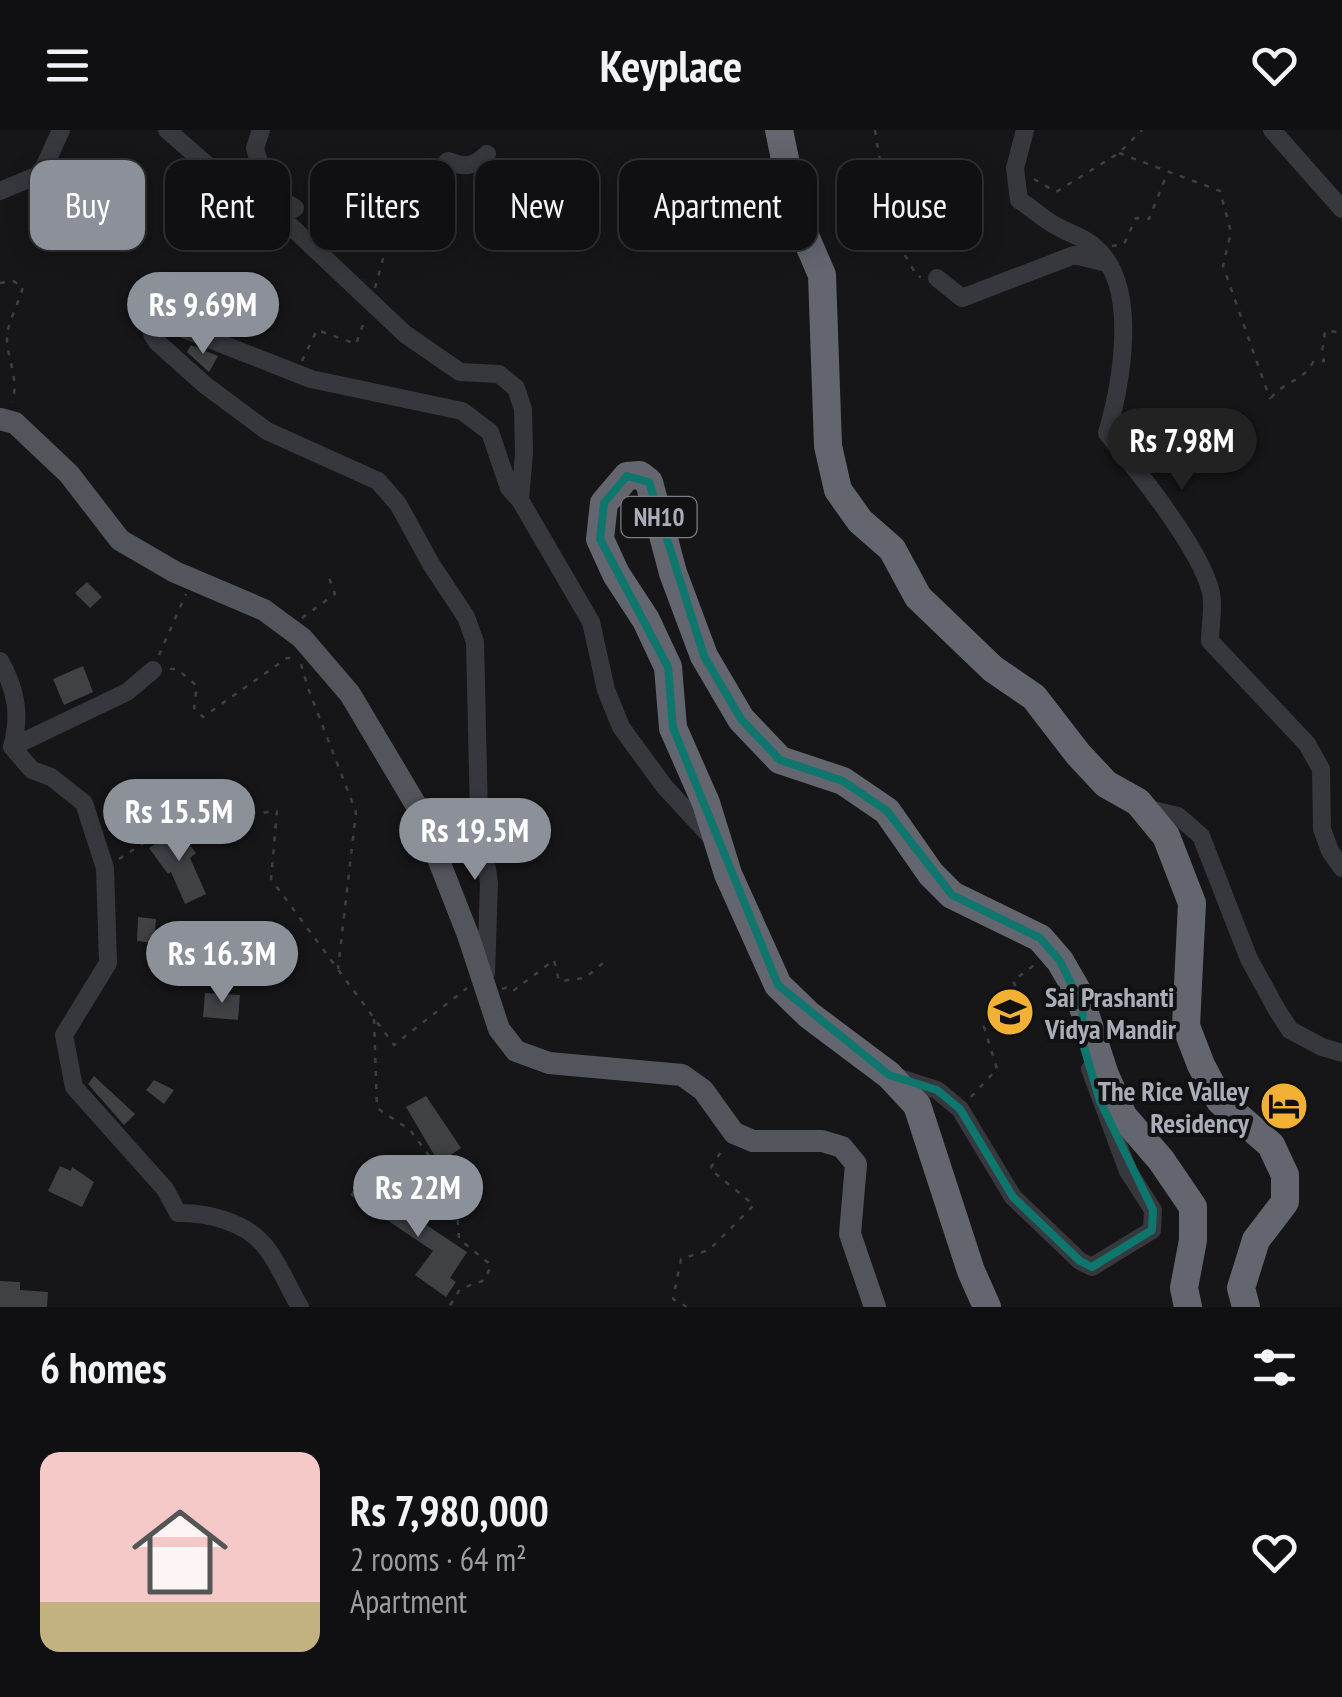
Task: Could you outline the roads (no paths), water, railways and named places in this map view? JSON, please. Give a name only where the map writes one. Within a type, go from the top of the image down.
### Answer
[{"type":"highway","points":[[779,130],[797,218],[822,276],[828,446],[838,490],[860,520],[892,549],[918,597],[994,668],[1034,696],[1106,784],[1143,808],[1166,836],[1192,903],[1186,1026],[1200,1065],[1220,1101],[1271,1145],[1286,1175],[1285,1202],[1256,1240],[1242,1288],[1246,1307]]},
{"type":"highway","name":"NH10","points":[[987,1307],[970,1271],[917,1105],[889,1075],[809,1015],[778,985],[728,874],[706,803],[673,728],[668,667],[600,540],[604,502],[628,476],[640,475],[649,482],[673,574],[704,656],[741,719],[780,760],[843,780],[887,812],[931,874],[952,894],[1040,938],[1052,952],[1078,992],[1123,1116],[1193,1207],[1193,1240],[1184,1288],[1188,1307]]},
{"type":"main road","points":[[3,420],[15,423],[70,474],[120,540],[192,580],[264,610],[302,638],[350,694],[419,810],[498,1029],[516,1051],[549,1062],[611,1071],[682,1075],[703,1090],[734,1133],[753,1141],[822,1141],[842,1146],[856,1164],[850,1234],[875,1307]]},
{"type":"street","points":[[0,192],[41,174],[61,130]]},
{"type":"street","points":[[167,130],[201,160]]},
{"type":"street","points":[[258,160],[255,148],[261,130]]},
{"type":"street","points":[[1025,130],[1015,168],[1019,200],[1057,226],[1082,236],[1103,254],[1118,287],[1125,348],[1107,432],[1148,485],[1202,568],[1212,596],[1210,641],[1307,744],[1321,769],[1322,829],[1342,868]]},
{"type":"street","points":[[1272,130],[1342,209]]},
{"type":"street","points":[[455,163],[463,167],[475,165],[487,154]]},
{"type":"street","points":[[290,226],[405,334],[460,372],[499,374],[516,388],[523,410],[520,500]]},
{"type":"street","points":[[938,278],[962,298],[1074,255],[1110,269]]},
{"type":"street","points":[[492,1013],[485,964],[489,883],[479,815],[475,642],[466,617],[398,504],[378,481],[267,430],[205,385],[157,342],[152,334],[156,322],[166,318],[186,330],[296,373],[462,411],[490,432],[509,488],[520,500],[591,622],[606,690],[621,727],[664,786],[720,847]]},
{"type":"street","points":[[0,661],[14,685],[16,732],[12,747]]},
{"type":"street","points":[[12,747],[126,692],[153,670]]},
{"type":"street","points":[[12,747],[32,770],[51,777],[84,803],[105,868],[108,963],[64,1035],[74,1087],[155,1178],[178,1213],[204,1212],[264,1244],[301,1306]]},
{"type":"street","points":[[1143,808],[1178,816],[1202,836],[1250,959],[1277,1010],[1290,1030],[1342,1053]]},
{"type":"street","points":[[889,1075],[937,1090],[960,1109],[1013,1197],[1080,1261],[1092,1267],[1152,1230],[1153,1210],[1128,1171],[1100,1101],[1081,1037],[1083,1008]]},
{"type":"place","name":"Sai Prashanti Vidya Mandir","points":[[1010,1012]]},
{"type":"place","name":"The Rice Valley Residency","points":[[1284,1106]]}]
